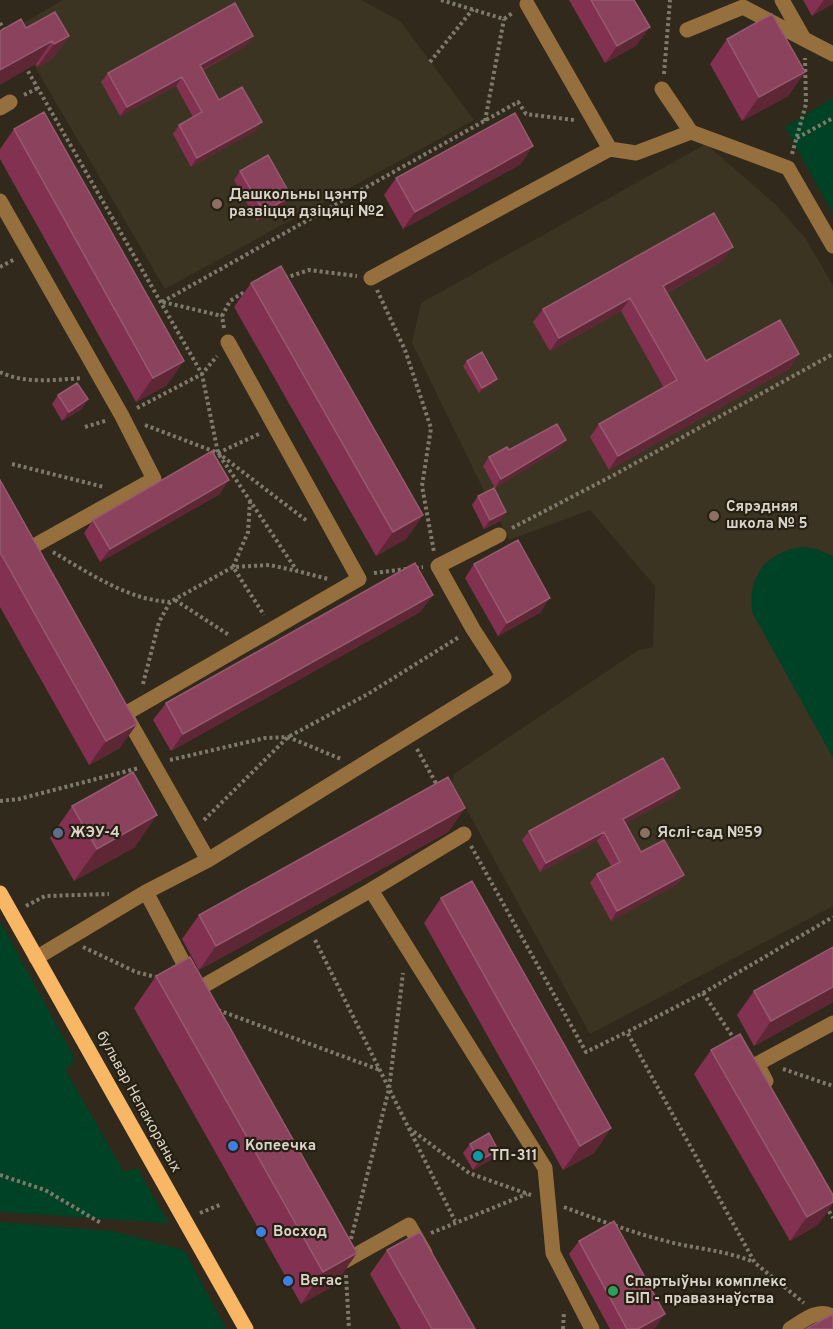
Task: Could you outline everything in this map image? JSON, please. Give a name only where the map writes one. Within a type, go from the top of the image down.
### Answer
[{"type":"main road","name":"бульвар Непакораных","points":[[0,893],[246,1329]]},
{"type":"lane","points":[[782,0],[804,39]]},
{"type":"lane","points":[[527,4],[610,149]]},
{"type":"lane","points":[[687,30],[743,7],[833,54]]},
{"type":"lane","points":[[662,88],[691,132],[788,168],[833,246]]},
{"type":"lane","points":[[371,278],[610,149],[636,153],[691,132]]},
{"type":"lane","points":[[0,201],[122,416],[154,479],[36,550],[21,530]]},
{"type":"lane","points":[[208,860],[153,764],[127,708],[245,645],[354,582],[228,342]]},
{"type":"lane","points":[[36,958],[146,892],[208,860],[504,677],[473,629],[438,566],[499,535]]},
{"type":"lane","points":[[198,989],[464,834]]},
{"type":"lane","points":[[371,890],[545,1168],[553,1253],[592,1329]]},
{"type":"lane","points":[[146,892],[207,1006]]},
{"type":"lane","points":[[775,1095],[757,1064],[833,1023]]},
{"type":"lane","points":[[334,1240],[345,1261],[409,1225],[434,1269]]},
{"type":"lane","points":[[790,1329],[816,1313],[828,1313],[833,1317]]},
{"type":"path","points":[[441,0],[504,19]]},
{"type":"path","points":[[662,88],[670,0]]},
{"type":"path","points":[[485,121],[504,19],[527,4]]},
{"type":"path","points":[[430,62],[473,9]]},
{"type":"path","points":[[0,23],[11,42]]},
{"type":"path","points":[[804,39],[806,104],[796,138],[833,118]]},
{"type":"path","points":[[21,60],[202,374],[218,453],[297,571]]},
{"type":"path","points":[[162,302],[518,102],[526,114],[595,123]]},
{"type":"path","points":[[36,550],[108,584],[154,602],[172,601],[233,567],[270,566],[354,582],[381,571],[438,566],[422,486],[431,428],[405,350],[371,278]]},
{"type":"path","points":[[162,302],[222,316]]},
{"type":"path","points":[[499,535],[612,476],[833,354]]},
{"type":"path","points":[[0,372],[11,377],[44,380],[100,378]]},
{"type":"path","points":[[122,416],[218,453],[312,524]]},
{"type":"path","points":[[218,453],[274,427]]},
{"type":"path","points":[[12,464],[129,494]]},
{"type":"path","points":[[233,567],[248,532],[250,501]]},
{"type":"path","points":[[233,567],[273,628]]},
{"type":"path","points":[[172,601],[245,645]]},
{"type":"path","points":[[127,708],[159,622],[172,601]]},
{"type":"path","points":[[192,832],[247,774],[288,737],[368,694],[473,629]]},
{"type":"path","points":[[0,801],[20,799],[153,764],[265,738],[288,737],[360,767]]},
{"type":"path","points":[[410,737],[442,795]]},
{"type":"path","points":[[464,834],[586,1052],[703,993],[833,917]]},
{"type":"path","points":[[12,913],[45,896],[112,894]]},
{"type":"path","points":[[308,926],[455,1221]]},
{"type":"path","points":[[69,940],[136,972],[165,979]]},
{"type":"path","points":[[349,1329],[345,1261],[389,1089],[406,948]]},
{"type":"path","points":[[703,993],[747,1056],[757,1064],[780,1068],[833,1086]]},
{"type":"path","points":[[207,1006],[380,1070]]},
{"type":"path","points":[[627,1032],[755,1263]]},
{"type":"path","points":[[409,1128],[469,1173],[602,1222],[679,1244],[726,1251],[755,1263],[816,1313]]},
{"type":"path","points":[[0,1175],[45,1190],[101,1222]]},
{"type":"path","points":[[417,1240],[455,1221],[527,1194]]},
{"type":"path","points":[[822,1198],[833,1218]]},
{"type":"path","points":[[200,1213],[222,1204]]},
{"type":"shaded area","name":"Дашкольны цэнтр развіцця дзіцяці №2","points":[[63,0],[361,0],[400,21],[474,120],[165,289],[13,29]]},
{"type":"shaded area","name":"Сярэдняя школа № 5","points":[[706,144],[776,205],[806,239],[833,286],[833,906],[590,1034],[452,783],[454,774],[637,651],[653,647],[655,586],[590,510],[509,540],[500,521],[484,529],[472,505],[487,497],[412,343],[421,303]]},
{"type":"green space","points":[[833,98],[833,214],[785,127]]},
{"type":"green space","points":[[803,547],[817,549],[833,556],[833,758],[752,612],[753,587],[762,568],[779,554]]},
{"type":"green space","points":[[0,921],[73,1055],[73,1064],[65,1069],[124,1172],[137,1168],[169,1223],[0,1212]]},
{"type":"green space","points":[[0,1222],[113,1231],[184,1250],[226,1329],[0,1329]]},
{"type":"building","points":[[591,0],[634,0],[650,27],[617,46]]},
{"type":"building","points":[[235,3],[253,36],[200,65],[219,100],[242,87],[262,122],[197,158],[179,125],[202,112],[182,77],[127,107],[108,73]]},
{"type":"building","points":[[55,12],[69,36],[54,44],[52,41],[0,70],[0,31],[21,19],[26,28]]},
{"type":"building","points":[[772,14],[805,72],[759,97],[727,39]]},
{"type":"building","points":[[44,112],[184,361],[153,378],[14,129]]},
{"type":"building","points":[[515,113],[533,146],[415,212],[396,178]]},
{"type":"building","points":[[268,155],[291,196],[264,212],[240,171]]},
{"type":"building","points":[[714,213],[733,247],[663,286],[706,361],[780,320],[799,354],[618,456],[599,424],[677,380],[630,298],[559,338],[543,309]]},
{"type":"building","points":[[281,266],[423,515],[393,532],[251,283]]},
{"type":"building","points":[[482,352],[497,379],[482,388],[467,361]]},
{"type":"building","points":[[77,383],[88,399],[69,412],[58,395]]},
{"type":"building","points":[[557,424],[566,440],[501,479],[489,457],[507,447],[509,450]]},
{"type":"building","points":[[212,451],[229,480],[110,549],[93,520]]},
{"type":"building","points":[[0,480],[137,724],[106,741],[0,552]]},
{"type":"building","points":[[494,488],[506,512],[490,520],[478,496]]},
{"type":"building","points":[[518,540],[550,598],[507,623],[474,564]]},
{"type":"building","points":[[415,563],[433,595],[183,734],[166,703]]},
{"type":"building","points":[[663,758],[680,788],[623,819],[641,852],[664,840],[684,875],[617,911],[597,874],[620,862],[604,832],[546,863],[529,831]]},
{"type":"building","points":[[133,772],[157,815],[97,849],[72,806]]},
{"type":"building","points":[[448,777],[465,808],[216,946],[199,915]]},
{"type":"building","points":[[472,881],[611,1128],[580,1146],[441,898]]},
{"type":"building","points":[[833,947],[833,987],[771,1021],[754,991]]},
{"type":"building","points":[[190,957],[357,1253],[323,1272],[156,976]]},
{"type":"building","points":[[740,1034],[833,1195],[833,1202],[807,1217],[711,1050]]},
{"type":"building","points":[[489,1133],[498,1150],[479,1161],[470,1144]]},
{"type":"building","points":[[614,1221],[665,1314],[638,1329],[627,1329],[579,1241]]},
{"type":"building","points":[[420,1232],[475,1329],[432,1329],[387,1250]]},
{"type":"building","points":[[833,1314],[833,1329],[806,1329]]},
{"type":"place","name":"Дашкольны цэнтр развіцця дзіцяці №2","points":[[217,204]]},
{"type":"place","name":"Сярэдняя школа № 5","points":[[714,516]]},
{"type":"place","name":"ЖЭУ-4","points":[[58,833]]},
{"type":"place","name":"Яслі-сад №59","points":[[645,833]]},
{"type":"place","name":"Копеечка","points":[[233,1146]]},
{"type":"place","name":"ТП-311","points":[[478,1156]]},
{"type":"place","name":"Восход","points":[[261,1232]]},
{"type":"place","name":"Вегас","points":[[288,1281]]},
{"type":"place","name":"Спартыўны комплекс БІП - правазнаўства","points":[[613,1291]]}]
